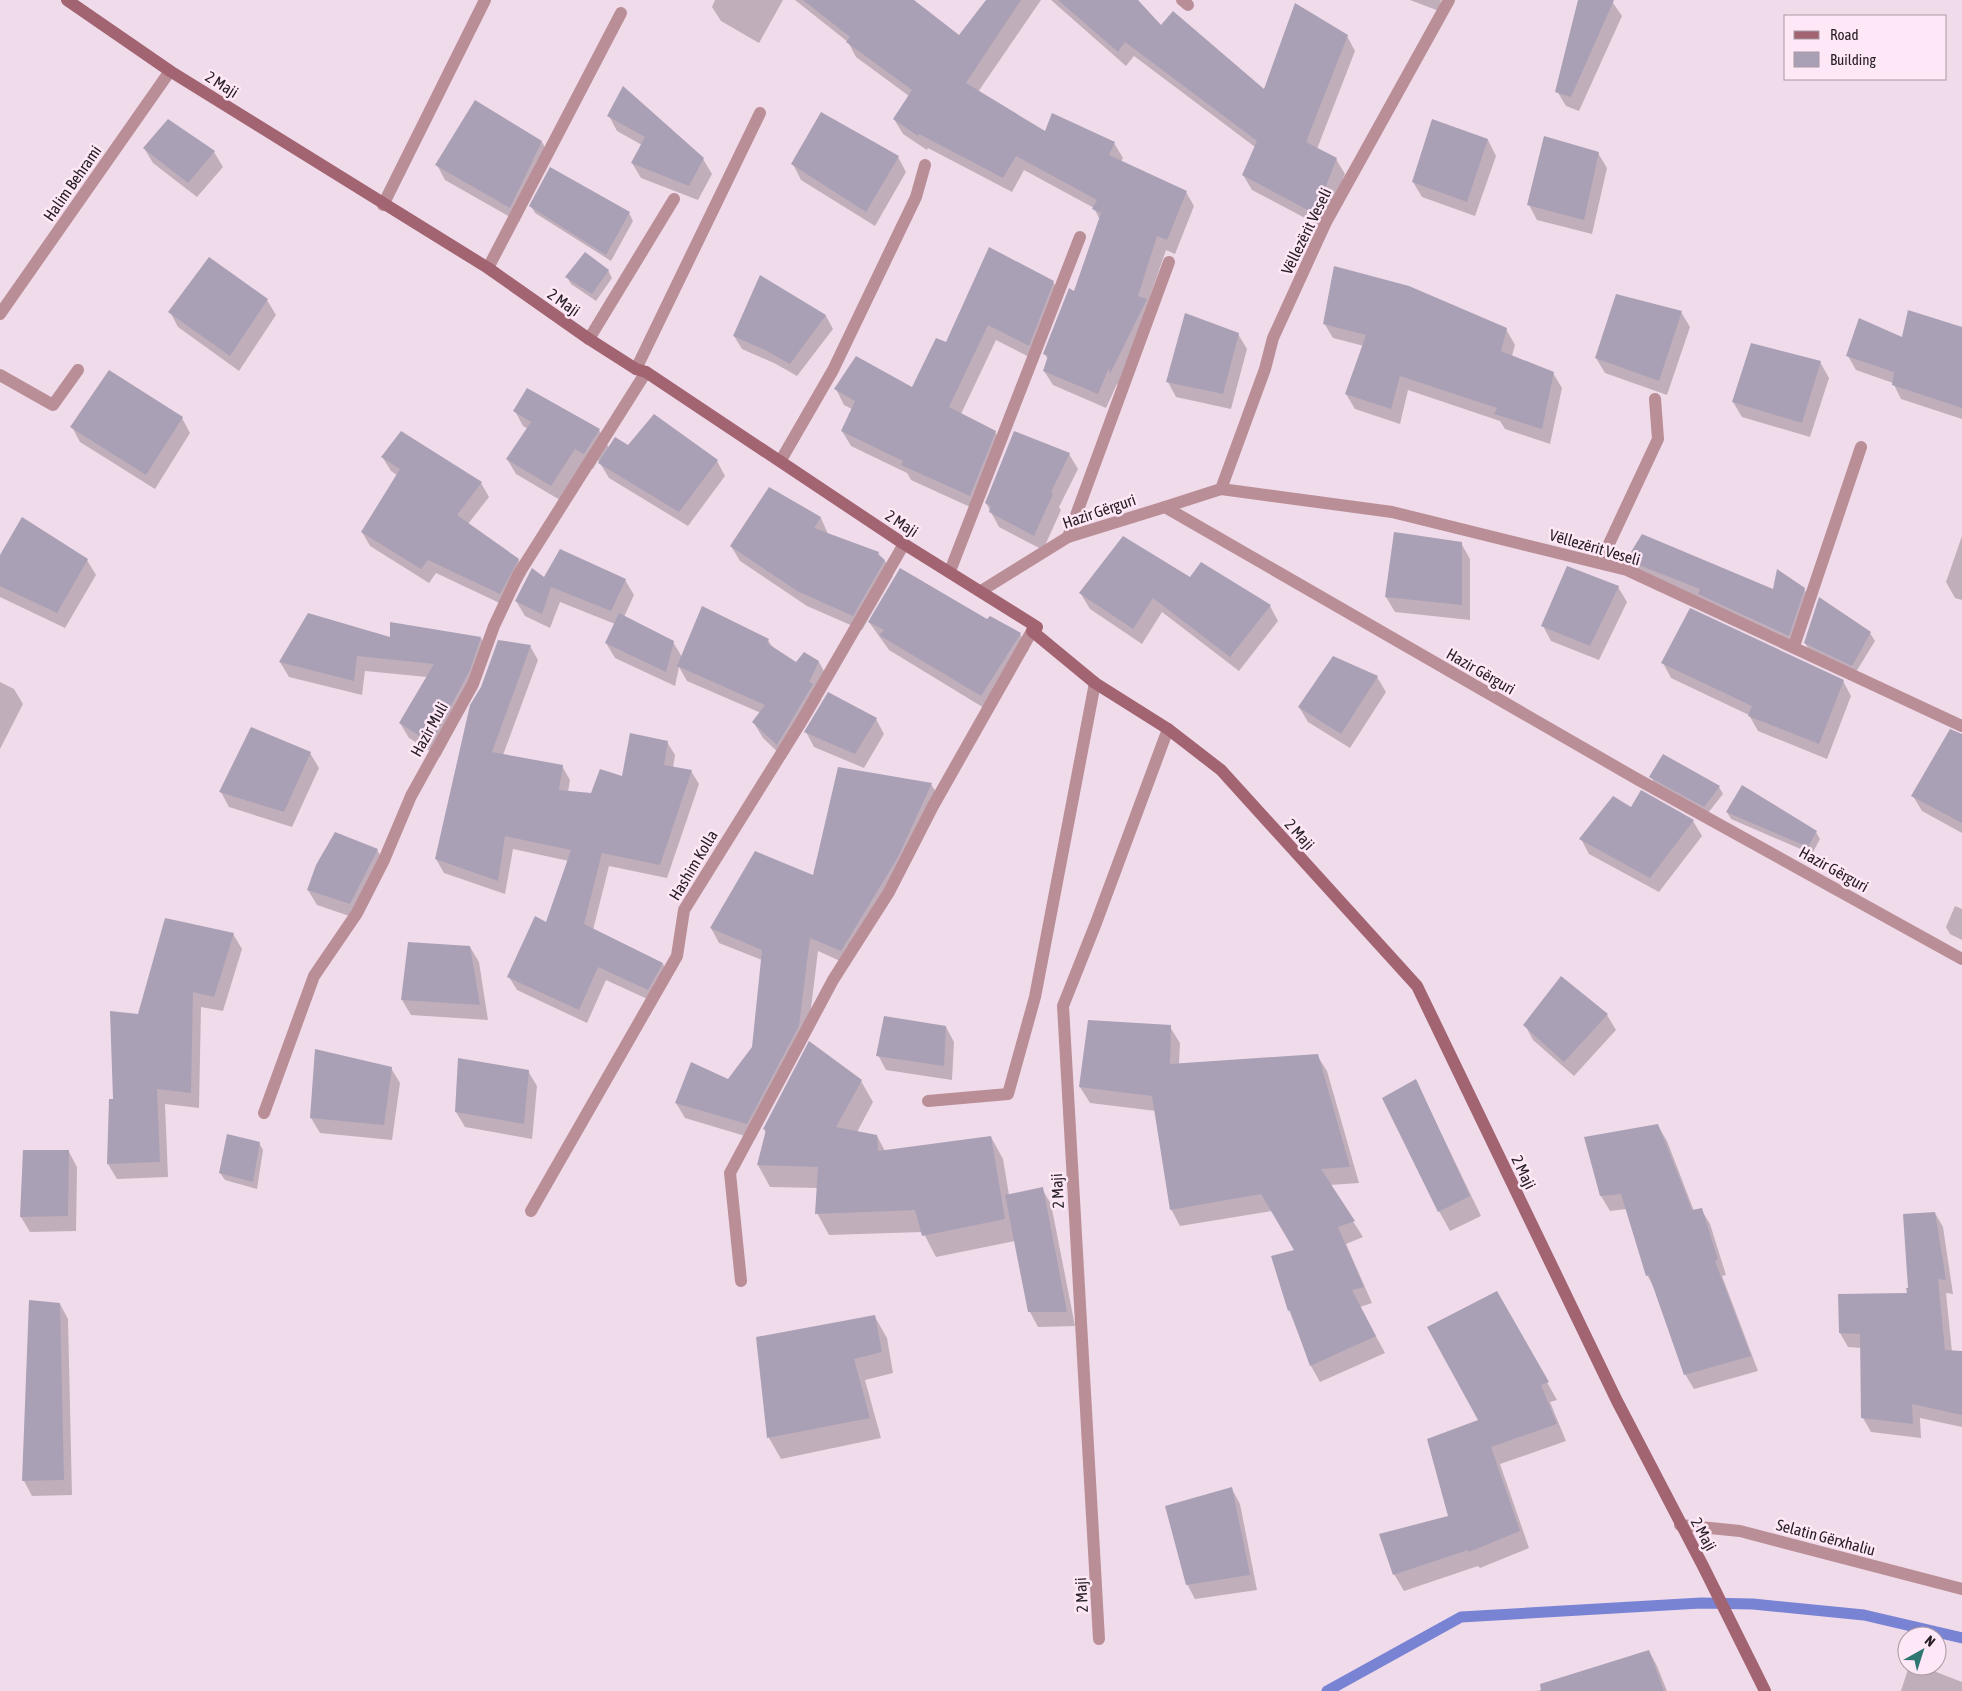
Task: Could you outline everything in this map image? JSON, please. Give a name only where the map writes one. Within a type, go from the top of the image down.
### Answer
[{"type":"street","name":"2 Maji","points":[[67,0],[170,71],[488,268],[589,339],[781,460],[904,544],[1037,627],[1032,631],[1095,682],[1168,729],[1221,770],[1416,986],[1617,1401],[1703,1566],[1744,1653],[1765,1691]]},
{"type":"street","points":[[384,204],[485,0]]},
{"type":"street","name":"Vëllezërit Veseli","points":[[1221,489],[1265,369],[1273,338],[1326,222],[1449,0]]},
{"type":"street","points":[[488,268],[621,13]]},
{"type":"street","name":"Halim Behrami","points":[[0,314],[170,71]]},
{"type":"street","name":"Hazir Muli","points":[[264,1113],[314,976],[356,914],[384,860],[411,796],[473,684],[494,626],[518,574],[641,370],[760,113]]},
{"type":"street","points":[[781,460],[838,361],[916,197],[925,165]]},
{"type":"street","points":[[589,339],[674,200]]},
{"type":"street","points":[[950,571],[1080,237]]},
{"type":"street","points":[[1068,537],[1170,262]]},
{"type":"street","points":[[0,376],[53,405],[78,370]]},
{"type":"street","points":[[1600,563],[1658,439],[1655,399]]},
{"type":"street","points":[[1794,646],[1861,447]]},
{"type":"street","name":"Vëllezërit Veseli","points":[[1165,507],[1221,489],[1392,512],[1627,570],[1794,646],[1962,726]]},
{"type":"street","name":"Hazir Gërguri","points":[[981,591],[1068,537],[1165,507],[1637,779],[1962,959]]},
{"type":"street","name":"Hashim Kolla","points":[[532,1211],[676,956],[684,910],[801,722],[904,544]]},
{"type":"street","points":[[740,1282],[730,1173],[765,1106],[795,1055],[833,980],[889,892],[933,806],[1032,631]]},
{"type":"street","points":[[928,1101],[1008,1094],[1035,997],[1095,682]]},
{"type":"street","name":"2 Maji","points":[[1099,1639],[1063,1006],[1168,729]]},
{"type":"street","name":"Selatin Gërxhaliu","points":[[1680,1525],[1740,1531],[1962,1589]]},
{"type":"building","points":[[803,0],[914,0],[959,35],[986,0],[1021,0],[966,83],[1045,131],[1052,113],[1115,142],[1109,155],[1187,191],[1167,240],[1157,236],[1138,296],[1147,299],[1110,374],[1109,368],[1098,394],[1043,371],[1048,356],[1043,354],[1069,288],[1074,291],[1101,213],[1092,209],[1097,200],[1016,156],[1003,178],[919,134],[918,136],[893,119],[912,90],[846,42],[850,37]]},
{"type":"building","points":[[1058,0],[1138,0],[1161,25],[1173,11],[1264,89],[1295,3],[1348,35],[1306,142],[1337,158],[1315,214],[1242,175],[1257,141],[1125,42],[1118,52]]},
{"type":"building","points":[[1578,0],[1614,0],[1571,97],[1555,92]]},
{"type":"building","points":[[623,86],[704,158],[689,186],[631,163],[645,137],[607,116]]},
{"type":"building","points":[[475,100],[542,141],[510,208],[435,165]]},
{"type":"building","points":[[821,112],[899,156],[866,212],[791,164]]},
{"type":"building","points":[[168,119],[215,151],[188,183],[143,148]]},
{"type":"building","points":[[1432,119],[1488,139],[1467,202],[1412,182]]},
{"type":"building","points":[[1544,136],[1599,152],[1584,220],[1527,205]]},
{"type":"building","points":[[550,167],[630,212],[606,255],[529,206]]},
{"type":"building","points":[[989,247],[1054,281],[1029,346],[988,325],[949,407],[996,431],[970,496],[901,465],[903,461],[841,431],[855,401],[834,389],[856,356],[912,387],[936,338],[946,342]]},
{"type":"building","points":[[585,252],[609,270],[592,294],[565,277]]},
{"type":"building","points":[[209,257],[268,299],[230,356],[168,312]]},
{"type":"building","points":[[1334,266],[1409,286],[1507,328],[1501,351],[1554,372],[1542,429],[1494,414],[1497,408],[1400,376],[1391,409],[1345,394],[1366,335],[1323,324]]},
{"type":"building","points":[[760,275],[826,315],[790,364],[767,351],[733,336]]},
{"type":"building","points":[[1616,294],[1682,311],[1659,381],[1595,358]]},
{"type":"building","points":[[1908,310],[1962,327],[1962,408],[1892,385],[1894,372],[1846,356],[1859,318],[1902,337]]},
{"type":"building","points":[[1185,313],[1239,333],[1223,394],[1166,382]]},
{"type":"building","points":[[1751,343],[1821,361],[1802,423],[1732,402]]},
{"type":"building","points":[[109,370],[183,417],[146,475],[70,427]]},
{"type":"building","points":[[527,388],[600,429],[584,454],[575,449],[551,486],[506,459],[531,422],[513,411]]},
{"type":"building","points":[[654,414],[718,460],[679,512],[598,463],[615,437],[628,445]]},
{"type":"building","points":[[401,431],[482,482],[457,515],[519,559],[500,594],[428,560],[421,569],[361,532],[400,469],[381,457]]},
{"type":"building","points":[[1014,431],[1070,453],[1051,492],[1053,494],[1034,536],[989,512],[991,506],[985,503]]},
{"type":"building","points":[[769,487],[821,517],[814,528],[879,552],[878,555],[885,560],[853,616],[797,591],[730,546]]},
{"type":"building","points":[[22,517],[88,559],[57,613],[0,586],[0,555]]},
{"type":"building","points":[[1394,532],[1462,542],[1462,605],[1385,597]]},
{"type":"building","points":[[1642,534],[1773,589],[1777,569],[1805,588],[1789,636],[1698,594],[1700,589],[1626,560]]},
{"type":"building","points":[[1123,536],[1190,577],[1201,562],[1271,605],[1230,657],[1153,598],[1133,629],[1079,593]]},
{"type":"building","points":[[560,549],[626,579],[611,611],[551,587],[542,614],[515,601],[532,568],[544,577]]},
{"type":"building","points":[[1567,566],[1619,586],[1590,646],[1541,626]]},
{"type":"building","points":[[900,568],[987,619],[990,616],[1021,633],[981,696],[879,635],[884,630],[868,622]]},
{"type":"building","points":[[1819,597],[1871,632],[1852,666],[1804,643]]},
{"type":"building","points":[[702,606],[769,639],[767,643],[796,662],[804,652],[819,661],[809,682],[813,684],[777,745],[752,722],[765,705],[677,666]]},
{"type":"building","points":[[1690,608],[1844,680],[1819,744],[1748,716],[1752,706],[1661,663]]},
{"type":"building","points":[[308,613],[390,637],[390,622],[481,637],[470,670],[431,743],[399,723],[434,664],[357,656],[354,681],[279,662]]},
{"type":"building","points":[[619,613],[674,641],[666,672],[605,643]]},
{"type":"building","points":[[498,640],[531,645],[492,752],[563,765],[559,790],[591,793],[600,769],[622,776],[630,733],[668,741],[664,765],[692,770],[660,865],[602,853],[584,924],[663,963],[648,990],[598,967],[579,1010],[507,977],[535,916],[546,922],[571,850],[505,836],[498,881],[435,859],[470,705],[481,687]]},
{"type":"building","points":[[1333,656],[1378,676],[1341,734],[1298,707]]},
{"type":"building","points":[[828,692],[877,718],[855,754],[804,732]]},
{"type":"building","points":[[251,727],[311,752],[284,812],[219,792]]},
{"type":"building","points":[[1950,729],[1962,734],[1962,823],[1911,796]]},
{"type":"building","points":[[1663,754],[1720,786],[1704,807],[1649,777]]},
{"type":"building","points":[[838,767],[932,783],[898,857],[841,951],[810,938],[799,1026],[747,1124],[675,1103],[691,1062],[728,1079],[752,1047],[762,950],[710,928],[755,851],[813,875]]},
{"type":"building","points":[[1742,785],[1817,831],[1808,847],[1726,812]]},
{"type":"building","points":[[1641,790],[1694,820],[1650,878],[1579,839],[1613,796],[1631,807]]},
{"type":"building","points":[[335,832],[378,849],[350,904],[307,890],[316,865]]},
{"type":"building","points":[[165,918],[234,933],[214,997],[193,992],[191,1093],[157,1089],[160,1162],[107,1164],[109,1099],[113,1099],[110,1011],[138,1014]]},
{"type":"building","points":[[408,942],[470,946],[480,1005],[401,1000]]},
{"type":"building","points":[[1561,976],[1608,1014],[1564,1062],[1523,1025]]},
{"type":"building","points":[[884,1016],[946,1026],[944,1066],[876,1056]]},
{"type":"building","points":[[1088,1020],[1171,1025],[1170,1064],[1318,1054],[1350,1167],[1321,1169],[1355,1221],[1338,1227],[1364,1287],[1352,1290],[1376,1336],[1310,1366],[1290,1310],[1288,1311],[1271,1256],[1294,1250],[1261,1194],[1170,1210],[1152,1096],[1079,1087]]},
{"type":"building","points":[[809,1041],[862,1080],[836,1127],[877,1135],[878,1151],[991,1136],[1005,1219],[922,1236],[915,1210],[815,1214],[818,1167],[757,1165],[766,1130],[763,1129]]},
{"type":"building","points":[[315,1049],[392,1067],[384,1125],[310,1118]]},
{"type":"building","points":[[458,1058],[529,1070],[524,1124],[455,1112]]},
{"type":"building","points":[[1416,1079],[1470,1196],[1438,1212],[1382,1098]]},
{"type":"building","points":[[1658,1124],[1692,1210],[1702,1208],[1718,1260],[1715,1261],[1751,1356],[1684,1375],[1649,1275],[1646,1276],[1621,1194],[1600,1196],[1584,1137]]},
{"type":"building","points":[[227,1134],[260,1142],[253,1182],[219,1173]]},
{"type":"building","points":[[23,1150],[69,1150],[68,1216],[20,1217]]},
{"type":"building","points":[[1043,1187],[1067,1312],[1028,1312],[1005,1195]]},
{"type":"building","points":[[1935,1212],[1946,1280],[1938,1279],[1945,1350],[1962,1351],[1962,1415],[1912,1404],[1913,1424],[1861,1418],[1860,1334],[1839,1333],[1838,1294],[1907,1293],[1903,1214]]},
{"type":"building","points":[[1497,1291],[1549,1382],[1541,1385],[1557,1424],[1491,1447],[1520,1531],[1469,1552],[1468,1550],[1393,1575],[1379,1534],[1448,1516],[1427,1439],[1478,1420],[1427,1327]]},
{"type":"building","points":[[29,1300],[60,1303],[64,1480],[22,1481]]},
{"type":"building","points":[[875,1315],[882,1352],[854,1359],[870,1418],[767,1438],[756,1337]]},
{"type":"building","points":[[1232,1487],[1250,1575],[1186,1585],[1165,1506]]},
{"type":"building","points":[[1649,1650],[1664,1691],[1541,1691],[1540,1684]]},
{"type":"waterway","points":[[1327,1691],[1461,1617],[1701,1603],[1753,1604],[1864,1615],[1962,1638]]}]
